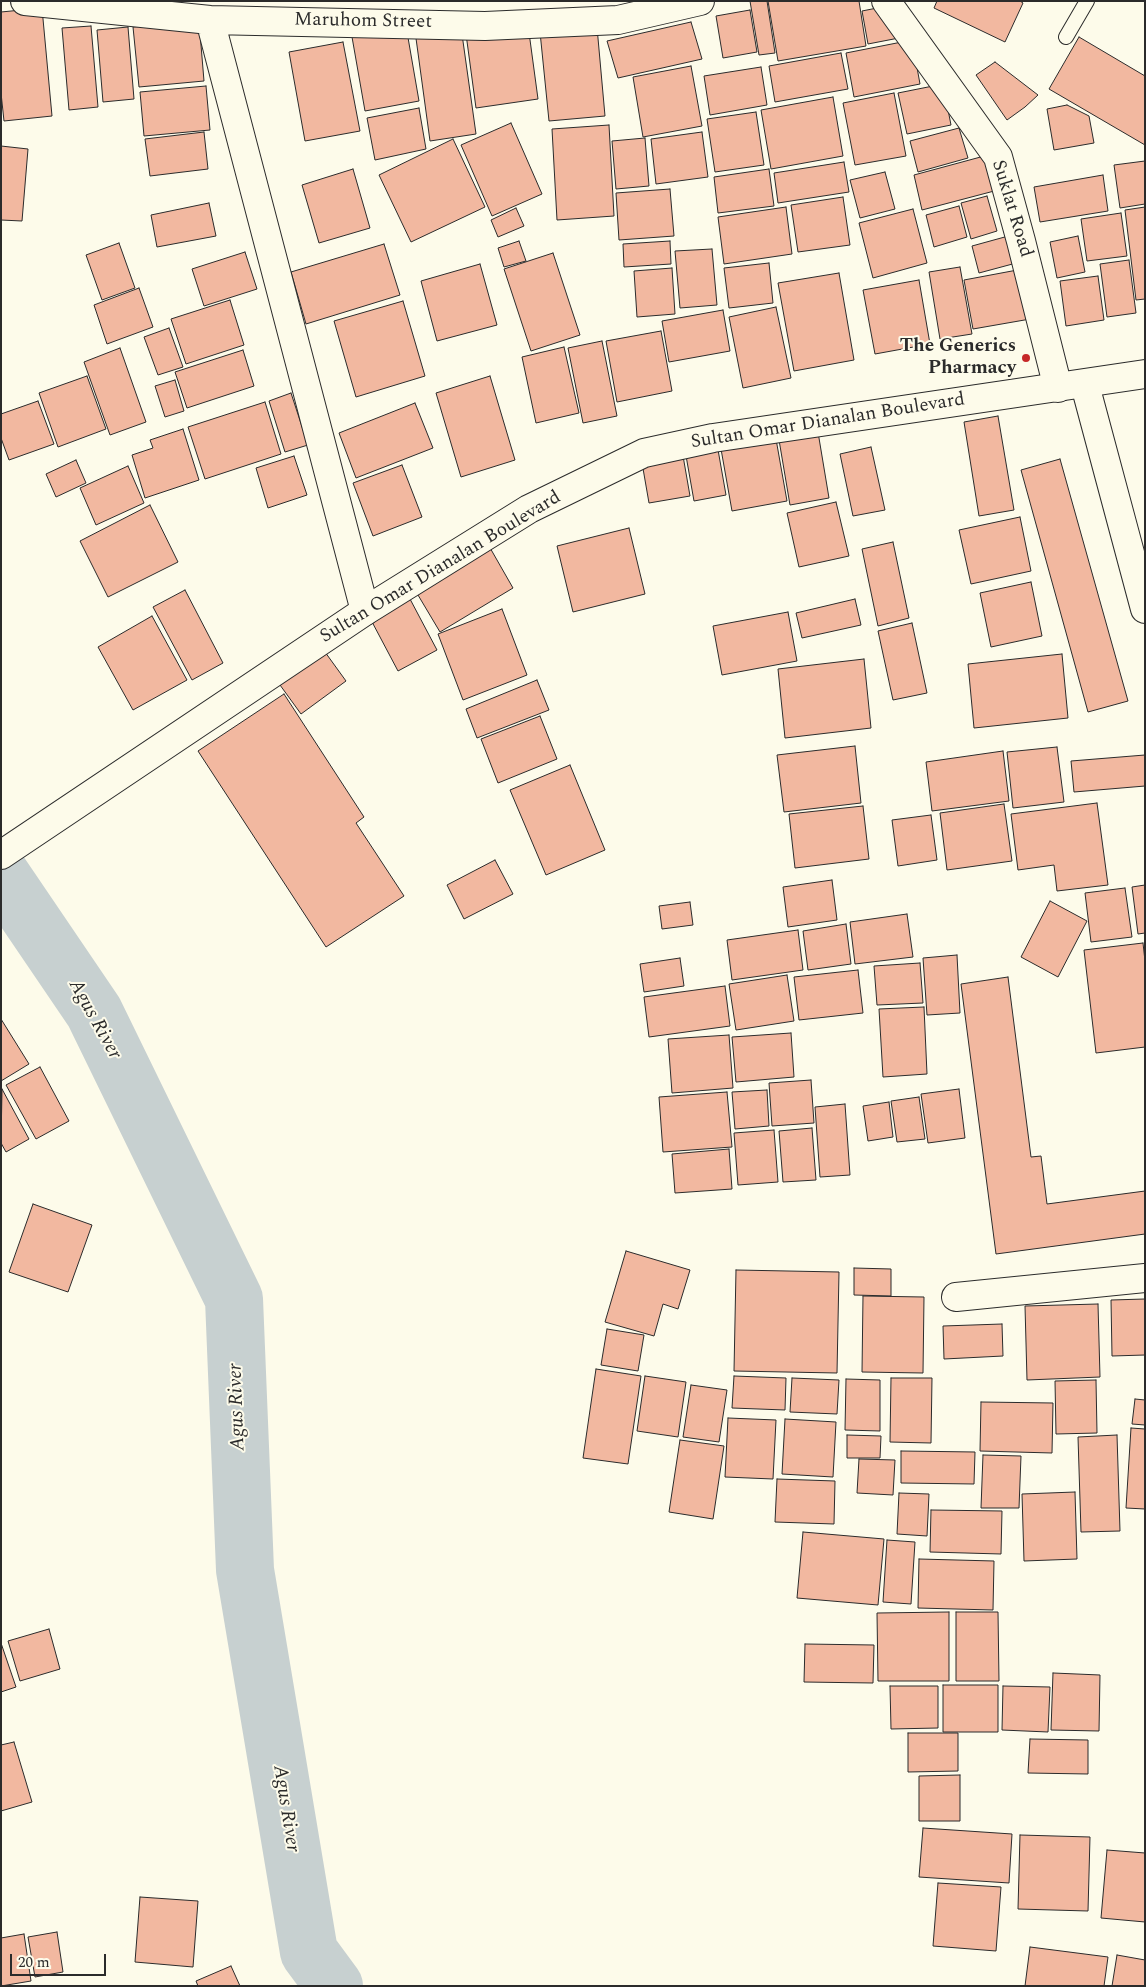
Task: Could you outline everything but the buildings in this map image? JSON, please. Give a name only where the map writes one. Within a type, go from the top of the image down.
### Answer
[{"type":"street","name":"Maruhom Street","points":[[25,1],[210,20],[485,26],[618,20],[700,1]]},
{"type":"street","name":"Suklat Road","points":[[886,1],[998,158],[1022,241],[1058,388]]},
{"type":"street","points":[[210,20],[365,611]]},
{"type":"street","name":"Sultan Omar Dianalan Boulevard","points":[[1,855],[365,611],[529,509],[644,453],[714,438],[832,419],[1085,385],[1145,374]]},
{"type":"street","points":[[1085,385],[1145,609]]},
{"type":"street","points":[[956,1297],[1145,1278]]},
{"type":"lane","points":[[1066,37],[1087,1]]},
{"type":"waterway","name":"Agus River","points":[[1,875],[94,1012],[234,1299],[245,1570],[309,1952],[334,1986]]},
{"type":"place","name":"The Generics Pharmacy","points":[[1026,358]]}]
